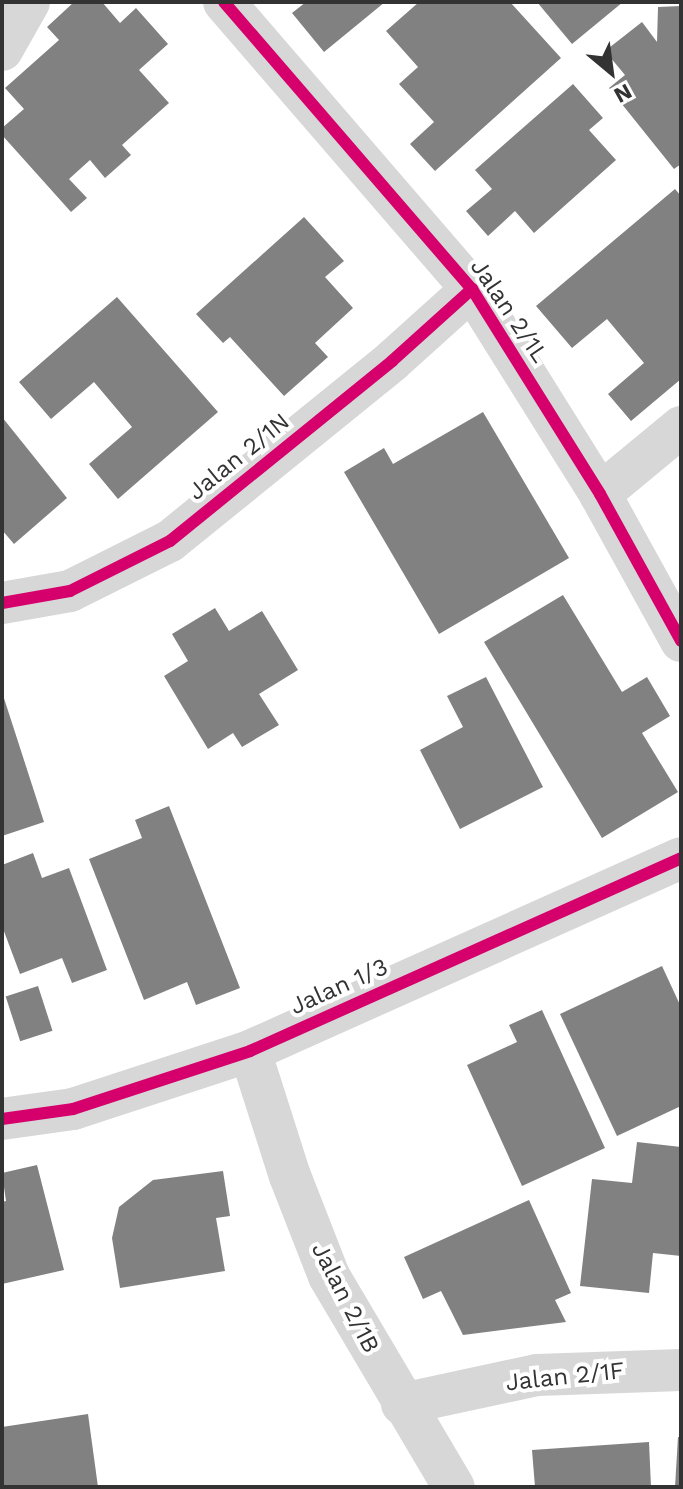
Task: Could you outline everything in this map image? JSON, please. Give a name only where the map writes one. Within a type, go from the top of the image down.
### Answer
[{"type":"street","points":[[2,50],[29,2]]},
{"type":"street","name":"Jalan 2/1L","points":[[224,2],[472,289],[600,494],[681,641]]},
{"type":"street","name":"Jalan 2/1N","points":[[2,603],[70,591],[170,541],[392,361],[472,289]]},
{"type":"street","points":[[600,494],[681,427]]},
{"type":"street","name":"Jalan 1/3","points":[[2,1119],[73,1109],[250,1051],[681,858]]},
{"type":"street","name":"Jalan 2/1B","points":[[250,1051],[290,1176],[329,1276],[402,1404],[454,1487]]},
{"type":"street","name":"Jalan 2/1F","points":[[402,1404],[537,1375],[681,1370]]},
{"type":"building","points":[[74,2],[102,2],[120,23],[136,8],[168,44],[139,70],[169,103],[122,145],[131,155],[105,178],[90,160],[69,179],[87,198],[71,212],[2,135],[2,128],[24,109],[5,88],[59,40],[47,27]]},
{"type":"building","points":[[306,2],[385,2],[324,52],[292,13]]},
{"type":"building","points":[[419,2],[510,2],[561,58],[435,171],[410,144],[434,122],[399,84],[418,67],[386,31]]},
{"type":"building","points":[[537,2],[623,2],[572,44]]},
{"type":"building","points":[[681,6],[681,164],[674,169],[609,88],[625,75],[605,51],[642,22],[657,42],[658,7]]},
{"type":"building","points":[[573,84],[603,118],[589,130],[616,160],[534,233],[515,211],[488,236],[466,211],[492,189],[475,170]]},
{"type":"building","points":[[675,189],[681,196],[681,379],[631,421],[608,394],[644,363],[607,319],[572,348],[536,306]]},
{"type":"building","points":[[304,217],[344,261],[325,277],[353,308],[315,343],[328,357],[284,396],[230,337],[223,343],[196,314]]},
{"type":"building","points":[[117,297],[218,412],[118,499],[89,464],[132,427],[94,382],[51,419],[19,382]]},
{"type":"building","points":[[483,412],[569,558],[439,634],[344,472],[384,448],[393,464]]},
{"type":"building","points":[[2,417],[67,498],[14,544],[2,530]]},
{"type":"building","points":[[563,595],[622,692],[647,677],[670,716],[642,733],[678,792],[602,838],[484,642]]},
{"type":"building","points":[[215,608],[229,631],[262,611],[298,670],[259,694],[279,725],[242,747],[233,733],[208,749],[164,676],[188,661],[172,634]]},
{"type":"building","points":[[486,677],[543,787],[460,829],[420,750],[463,727],[447,696]]},
{"type":"building","points":[[2,692],[44,822],[2,836]]},
{"type":"building","points":[[169,806],[240,988],[196,1005],[187,982],[144,1000],[89,859],[142,838],[135,820]]},
{"type":"building","points":[[33,853],[42,878],[69,868],[107,970],[72,983],[62,958],[20,974],[2,926],[2,865]]},
{"type":"building","points":[[662,966],[681,1007],[681,1106],[617,1136],[560,1014]]},
{"type":"building","points":[[38,986],[53,1031],[20,1041],[6,997]]},
{"type":"building","points":[[542,1010],[605,1148],[522,1186],[467,1065],[517,1042],[509,1025]]},
{"type":"building","points":[[637,1142],[681,1147],[681,1256],[653,1253],[649,1293],[580,1286],[592,1179],[632,1183]]},
{"type":"building","points":[[37,1165],[64,1270],[2,1284],[2,1202],[6,1201],[2,1173]]},
{"type":"building","points":[[223,1171],[230,1216],[216,1218],[225,1271],[120,1288],[112,1238],[119,1207],[153,1180]]},
{"type":"building","points":[[529,1200],[571,1293],[555,1300],[566,1322],[463,1335],[441,1291],[423,1299],[404,1257]]},
{"type":"building","points":[[88,1414],[98,1487],[2,1487],[2,1427]]},
{"type":"building","points":[[678,1437],[681,1437],[681,1487],[675,1487]]},
{"type":"building","points":[[649,1442],[651,1487],[535,1487],[532,1450]]},
{"type":"cycle path","points":[[224,2],[472,289],[600,494],[681,641]]},
{"type":"cycle path","points":[[2,603],[70,591],[170,541],[392,361],[472,289]]},
{"type":"cycle path","points":[[2,1119],[73,1109],[250,1051],[681,858]]}]
